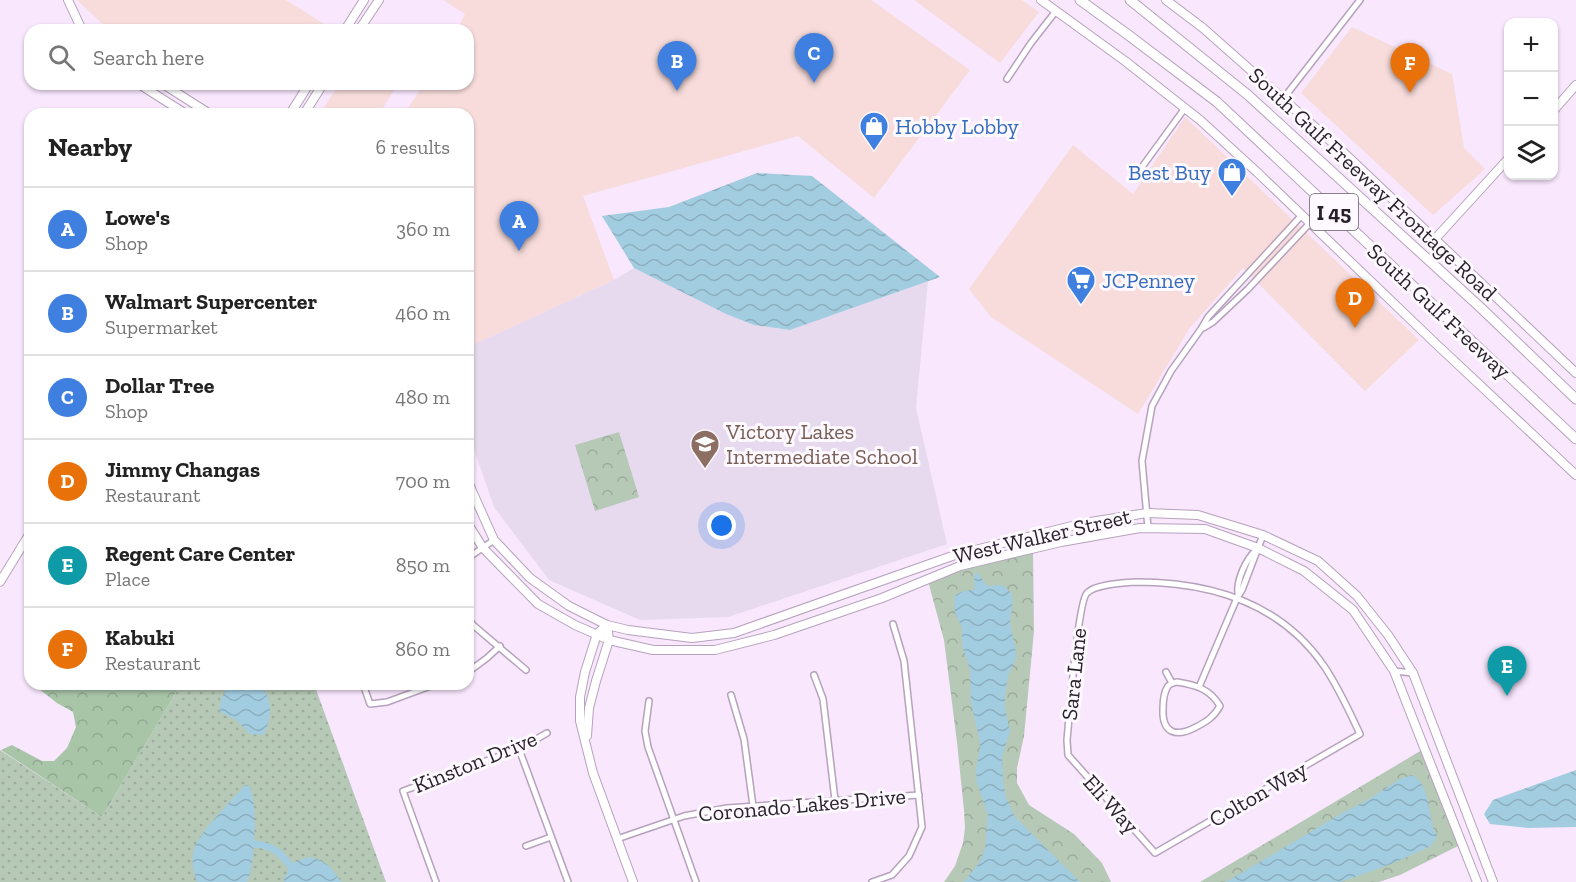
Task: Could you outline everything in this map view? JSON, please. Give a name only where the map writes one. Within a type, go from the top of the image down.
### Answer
[{"type":"highway","name":"South Gulf Freeway","points":[[1080,0],[1217,102],[1576,439]]},
{"type":"highway","name":"South Gulf Freeway","points":[[1130,0],[1248,95],[1481,308],[1576,399]]},
{"type":"street","points":[[68,0],[80,24]]},
{"type":"street","points":[[349,24],[364,0]]},
{"type":"street","points":[[363,24],[379,0]]},
{"type":"street","points":[[1041,0],[1185,108],[1242,158],[1576,475]]},
{"type":"street","name":"South Gulf Freeway Frontage Road","points":[[1166,0],[1203,28],[1343,152],[1576,373]]},
{"type":"street","points":[[1283,99],[1360,0]]},
{"type":"street","points":[[1007,79],[1056,11]]},
{"type":"street","points":[[1558,105],[1576,85]]},
{"type":"street","points":[[148,90],[177,108]]},
{"type":"street","points":[[172,90],[201,108]]},
{"type":"street","points":[[294,108],[305,90]]},
{"type":"street","points":[[308,108],[319,90]]},
{"type":"street","points":[[1134,178],[1185,108]]},
{"type":"street","points":[[1435,239],[1504,164]]},
{"type":"street","points":[[1148,528],[1142,461],[1152,406],[1171,371],[1208,317],[1302,215]]},
{"type":"street","points":[[1201,329],[1213,322],[1248,289],[1310,223]]},
{"type":"street","name":"West Walker Street","points":[[474,495],[494,540],[530,578],[569,606],[607,624],[628,630],[692,638],[734,633],[966,552],[1084,523],[1147,513],[1198,515],[1263,535],[1318,561],[1357,596],[1388,635],[1413,673],[1494,882]]},
{"type":"street","name":"West Walker Street","points":[[474,534],[483,548],[538,604],[575,625],[609,639],[653,650],[715,650],[774,634],[882,598],[960,567],[1061,542],[1140,528],[1205,529],[1258,548],[1304,571],[1353,610],[1394,671],[1477,882]]},
{"type":"street","points":[[1199,687],[1237,596],[1242,590],[1263,535]]},
{"type":"street","points":[[474,554],[494,540]]},
{"type":"street","points":[[0,582],[24,543]]},
{"type":"street","name":"Sara Lane","points":[[1068,755],[1067,740],[1078,627],[1086,593],[1096,588],[1127,582],[1164,582],[1237,596]]},
{"type":"street","name":"Colton Way","points":[[1155,853],[1360,734],[1339,690],[1320,661],[1302,640],[1267,613],[1237,596]]},
{"type":"street","points":[[607,624],[597,634],[585,672],[580,698],[580,721],[593,773],[633,882]]},
{"type":"street","points":[[587,744],[589,708],[609,639],[607,624]]},
{"type":"street","points":[[872,882],[892,875],[909,856],[922,827],[904,660],[893,624]]},
{"type":"street","points":[[474,625],[526,669]]},
{"type":"street","points":[[474,668],[500,646]]},
{"type":"street","points":[[1394,671],[1413,673]]},
{"type":"street","points":[[1166,672],[1172,683]]},
{"type":"street","points":[[814,675],[823,699],[835,800]]},
{"type":"street","points":[[1172,683],[1182,683],[1206,690],[1220,706],[1206,722],[1180,734],[1168,730],[1164,724],[1163,704],[1168,686],[1172,683]]},
{"type":"street","points":[[365,690],[370,704],[387,702],[420,690]]},
{"type":"street","points":[[731,695],[744,739],[753,806]]},
{"type":"street","points":[[649,701],[645,730],[648,747],[696,882]]},
{"type":"street","points":[[1220,706],[1229,705]]},
{"type":"street","name":"Kinston Drive","points":[[436,882],[403,791],[519,749],[547,733]]},
{"type":"street","points":[[519,749],[568,882]]},
{"type":"street","name":"Eli Way","points":[[1068,755],[1155,853]]},
{"type":"street","name":"Coronado Lakes Drive","points":[[617,839],[684,816],[727,808],[919,795]]},
{"type":"street","points":[[526,846],[551,837]]},
{"type":"shaded area","points":[[77,0],[286,0],[324,24],[103,24]]},
{"type":"shaded area","points":[[443,0],[871,0],[970,70],[874,198],[798,136],[583,196],[614,280],[474,344],[474,108],[408,108],[420,90],[474,90],[474,24],[460,24],[465,14]]},
{"type":"shaded area","points":[[914,0],[1022,0],[1039,12],[1000,63]]},
{"type":"shaded area","points":[[1352,27],[1452,74],[1464,148],[1485,169],[1433,215],[1301,93]]},
{"type":"shaded area","points":[[335,90],[394,90],[383,108],[324,108]]},
{"type":"shaded area","points":[[1185,117],[1419,340],[1365,391],[1243,268],[1189,329],[1138,414],[991,317],[969,289],[1073,145],[1133,194]]},
{"type":"shaded area","name":"Victory Lakes Intermediate School","points":[[634,268],[726,314],[754,325],[790,330],[928,281],[916,408],[947,544],[728,617],[640,620],[549,580],[494,507],[474,449],[474,344],[614,280]]},
{"type":"green space","points":[[619,432],[639,497],[595,511],[575,445]]},
{"type":"green space","points":[[1033,552],[1034,631],[1017,783],[1029,805],[1074,834],[1102,863],[1111,882],[944,882],[955,866],[963,843],[965,828],[944,640],[928,581],[959,570]]},
{"type":"green space","points":[[40,690],[177,690],[102,817],[1,750],[12,745],[42,761],[54,761],[67,748],[76,727],[73,712]]},
{"type":"green space","points":[[177,690],[316,690],[386,882],[0,882],[0,750],[102,817]]},
{"type":"green space","points":[[1422,750],[1460,845],[1400,875],[1379,882],[1200,882]]},
{"type":"water","points":[[757,173],[812,176],[940,277],[790,330],[754,325],[726,314],[634,268],[602,216],[669,207]]},
{"type":"water","points":[[978,573],[987,586],[1004,586],[1011,593],[1013,600],[1010,622],[1016,652],[1005,694],[1005,709],[1010,731],[1002,757],[1006,798],[1015,817],[1080,882],[964,882],[979,863],[985,849],[988,815],[977,783],[979,737],[971,703],[970,670],[962,645],[962,628],[955,612],[954,600],[955,596],[961,592],[975,589],[974,574]]},
{"type":"water","points":[[226,690],[264,690],[269,702],[270,716],[263,735],[250,734],[236,720],[220,712]]},
{"type":"water","points":[[1576,770],[1576,827],[1528,828],[1490,824],[1484,814],[1493,800]]},
{"type":"water","points":[[1412,775],[1418,779],[1425,792],[1437,835],[1429,847],[1341,882],[1226,882],[1400,779]]},
{"type":"water","points":[[245,785],[248,785],[251,792],[255,817],[252,862],[247,882],[197,882],[193,862],[194,849],[209,826]]},
{"type":"water","points":[[309,857],[328,865],[341,882],[284,882],[292,863]]},
{"type":"waterway","points":[[254,844],[276,850],[291,867]]},
{"type":"place","name":"Dollar Tree","points":[[814,83]]},
{"type":"place","name":"Walmart Supercenter","points":[[677,91]]},
{"type":"place","name":"Kabuki","points":[[1410,93]]},
{"type":"place","name":"Hobby Lobby","points":[[874,152]]},
{"type":"place","name":"Best Buy","points":[[1232,198]]},
{"type":"place","name":"Lowe's","points":[[519,251]]},
{"type":"place","name":"JCPenney","points":[[1081,306]]},
{"type":"place","name":"Jimmy Changas","points":[[1355,328]]},
{"type":"place","name":"Victory Lakes Intermediate School","points":[[705,470]]},
{"type":"place","name":"Regent Care Center","points":[[1507,696]]}]
